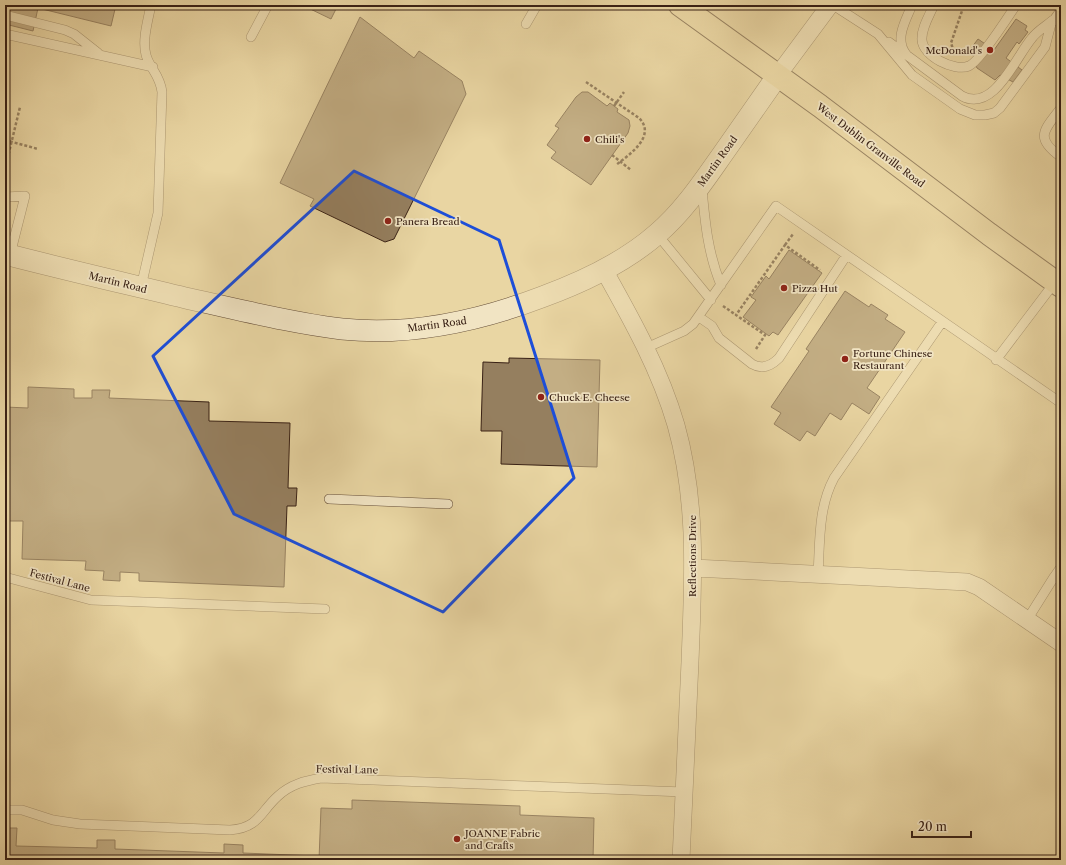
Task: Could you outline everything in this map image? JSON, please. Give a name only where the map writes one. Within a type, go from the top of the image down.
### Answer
[{"type":"main road","name":"West Dublin Granville Road","points":[[680,5],[778,75],[989,234],[1058,284]]},
{"type":"street","points":[[778,75],[830,5]]},
{"type":"street","name":"Martin Road","points":[[7,255],[303,324],[345,329],[381,330],[429,327],[473,319],[515,307],[558,291],[604,270],[633,252],[657,234],[672,220],[702,184],[778,75]]},
{"type":"street","name":"Reflections Drive","points":[[604,270],[646,348],[668,400],[682,450],[690,491],[694,568],[681,860]]},
{"type":"street","points":[[694,568],[967,582],[980,587],[1061,643]]},
{"type":"lane","points":[[141,287],[158,213],[162,92],[161,83],[146,56],[144,44],[151,5]]},
{"type":"lane","points":[[252,37],[268,5]]},
{"type":"lane","points":[[526,24],[537,5]]},
{"type":"lane","points":[[833,5],[878,34],[962,96],[972,100],[978,100],[994,91],[1032,38],[1054,19],[1061,10]]},
{"type":"lane","points":[[907,56],[902,48],[901,39],[912,5]]},
{"type":"lane","points":[[934,5],[923,31],[922,38],[924,48],[947,65],[960,68],[969,66],[978,59],[1016,5]]},
{"type":"lane","points":[[5,15],[65,30],[74,34],[94,51],[105,57]]},
{"type":"lane","points":[[878,34],[912,75],[960,109],[975,115],[985,115],[994,113],[1000,108],[1044,47],[1054,19]]},
{"type":"lane","points":[[5,34],[153,67]]},
{"type":"lane","points":[[1061,108],[1046,127],[1044,135],[1047,145],[1061,157]]},
{"type":"lane","points":[[702,184],[706,235],[715,270],[721,285]]},
{"type":"lane","points":[[5,197],[24,196],[7,255]]},
{"type":"lane","points":[[646,348],[684,331],[699,317],[776,206],[996,360],[1061,403]]},
{"type":"lane","points":[[657,234],[711,300]]},
{"type":"lane","points":[[699,317],[712,326],[719,338],[758,367],[764,367],[775,362],[846,256]]},
{"type":"lane","points":[[996,360],[1058,284]]},
{"type":"lane","points":[[818,575],[822,516],[828,490],[834,478],[942,322]]},
{"type":"lane","points":[[329,499],[448,504]]},
{"type":"lane","points":[[1027,620],[1058,579],[1061,567]]},
{"type":"lane","name":"Festival Lane","points":[[5,577],[91,600],[325,609]]},
{"type":"lane","name":"Festival Lane","points":[[5,810],[22,810],[53,820],[80,824],[230,830],[242,829],[251,825],[259,819],[277,796],[296,784],[321,778],[684,792]]},
{"type":"path","points":[[956,57],[951,43],[964,5]]},
{"type":"path","points":[[586,82],[615,104],[639,118],[645,129],[642,141],[616,166]]},
{"type":"path","points":[[615,104],[624,92]]},
{"type":"path","points":[[5,169],[20,107]]},
{"type":"path","points":[[5,140],[38,149]]},
{"type":"path","points":[[612,155],[630,170]]},
{"type":"path","points":[[748,360],[765,334],[736,315],[785,245],[822,272],[838,250]]},
{"type":"highlighted area","points":[[354,171],[499,240],[574,478],[443,612],[234,514],[153,356]]},
{"type":"building","points":[[5,5],[116,5],[111,26],[38,8],[33,31],[5,24]]},
{"type":"building","points":[[302,5],[338,5],[331,19]]},
{"type":"building","points":[[360,17],[414,58],[419,51],[462,81],[466,94],[394,239],[385,242],[310,206],[314,199],[280,183]]},
{"type":"building","name":"McDonald's","points":[[1016,19],[1027,26],[1025,30],[1028,32],[1019,44],[1017,42],[1006,58],[1022,70],[1013,82],[1000,75],[995,80],[977,68],[976,66],[980,60],[969,53],[969,51],[978,39],[994,50]]},
{"type":"building","name":"Chili's","points":[[582,92],[588,92],[607,106],[610,103],[618,109],[617,112],[629,120],[630,126],[628,133],[591,185],[551,158],[556,152],[547,145],[559,128],[555,126],[576,97]]},
{"type":"building","name":"Pizza Hut","points":[[789,250],[822,273],[778,335],[773,332],[769,336],[743,317],[756,300],[751,297],[766,276],[769,279]]},
{"type":"building","name":"Fortune Chinese Restaurant","points":[[845,291],[869,307],[871,304],[888,315],[885,319],[905,332],[867,388],[880,397],[869,414],[852,403],[841,420],[830,413],[815,436],[807,431],[800,441],[774,424],[781,413],[771,407],[809,351],[806,349]]},
{"type":"building","name":"Chuck E. Cheese","points":[[509,358],[600,360],[597,467],[501,464],[502,431],[481,431],[483,362],[509,363]]},
{"type":"building","points":[[28,387],[74,389],[74,398],[92,398],[92,390],[110,390],[109,398],[209,402],[209,421],[290,423],[288,488],[297,488],[296,506],[287,506],[284,587],[139,581],[139,573],[120,572],[120,581],[103,580],[104,571],[85,570],[86,561],[22,559],[23,521],[5,521],[5,407],[28,408]]},
{"type":"building","name":"JOANNE Fabric and Crafts","points":[[352,800],[520,806],[520,815],[594,818],[593,860],[319,860],[321,808],[352,809]]},
{"type":"building","points":[[5,828],[17,828],[16,846],[97,848],[97,840],[115,840],[115,849],[224,853],[224,844],[243,845],[243,853],[316,856],[316,860],[5,860]]},
{"type":"place","name":"McDonald's","points":[[990,50]]},
{"type":"place","name":"Chili's","points":[[587,139]]},
{"type":"place","name":"Panera Bread","points":[[388,221]]},
{"type":"place","name":"Pizza Hut","points":[[784,288]]},
{"type":"place","name":"Fortune Chinese Restaurant","points":[[845,359]]},
{"type":"place","name":"Chuck E. Cheese","points":[[541,397]]},
{"type":"place","name":"JOANNE Fabric and Crafts","points":[[457,839]]}]
